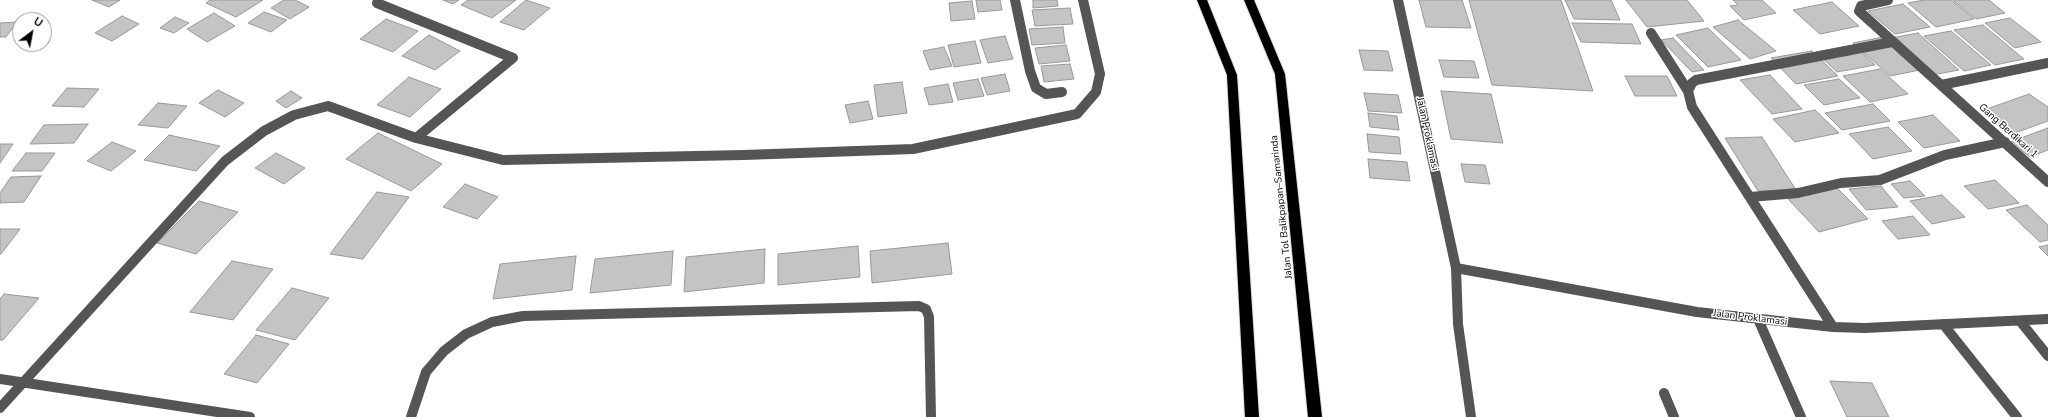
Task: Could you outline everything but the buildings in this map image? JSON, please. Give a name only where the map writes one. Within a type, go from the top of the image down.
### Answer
[{"type":"highway","points":[[1202,0],[1232,75],[1252,417]]},
{"type":"highway","name":"Jalan Tol Balikpapan–Samarinda","points":[[1249,0],[1280,74],[1315,417]]},
{"type":"street","points":[[1015,0],[1030,71],[1036,88],[1046,94],[1062,92]]},
{"type":"street","points":[[0,408],[225,162],[264,131],[294,115],[328,106],[416,138],[503,160],[744,156],[913,149],[1077,114],[1096,92],[1100,74],[1098,59],[1083,0]]},
{"type":"street","name":"Jalan Proklamasi","points":[[1398,0],[1456,268],[1458,324],[1470,417]]},
{"type":"street","name":"Gang Berdikari 1","points":[[1888,0],[1860,6],[1859,11],[2048,182]]},
{"type":"street","points":[[377,3],[513,58],[416,138]]},
{"type":"street","points":[[1651,33],[1688,91],[1692,107],[1833,327]]},
{"type":"street","points":[[1688,91],[1692,83],[1696,80],[1770,67],[1892,42]]},
{"type":"street","points":[[1941,85],[2048,63]]},
{"type":"street","points":[[1750,197],[1798,193],[1841,183],[1880,180],[1945,155],[2005,142]]},
{"type":"street","name":"Jalan Proklamasi","points":[[1456,268],[1697,312],[1758,320],[1833,327],[1865,328],[2048,319]]},
{"type":"street","points":[[411,417],[426,372],[444,351],[466,334],[492,322],[523,316],[919,306],[926,309],[929,317],[931,417]]},
{"type":"street","points":[[1758,320],[1801,417]]},
{"type":"street","points":[[2020,321],[2048,356]]},
{"type":"street","points":[[1943,324],[2017,417]]},
{"type":"street","points":[[0,379],[250,417]]},
{"type":"street","points":[[1664,393],[1674,417]]}]
